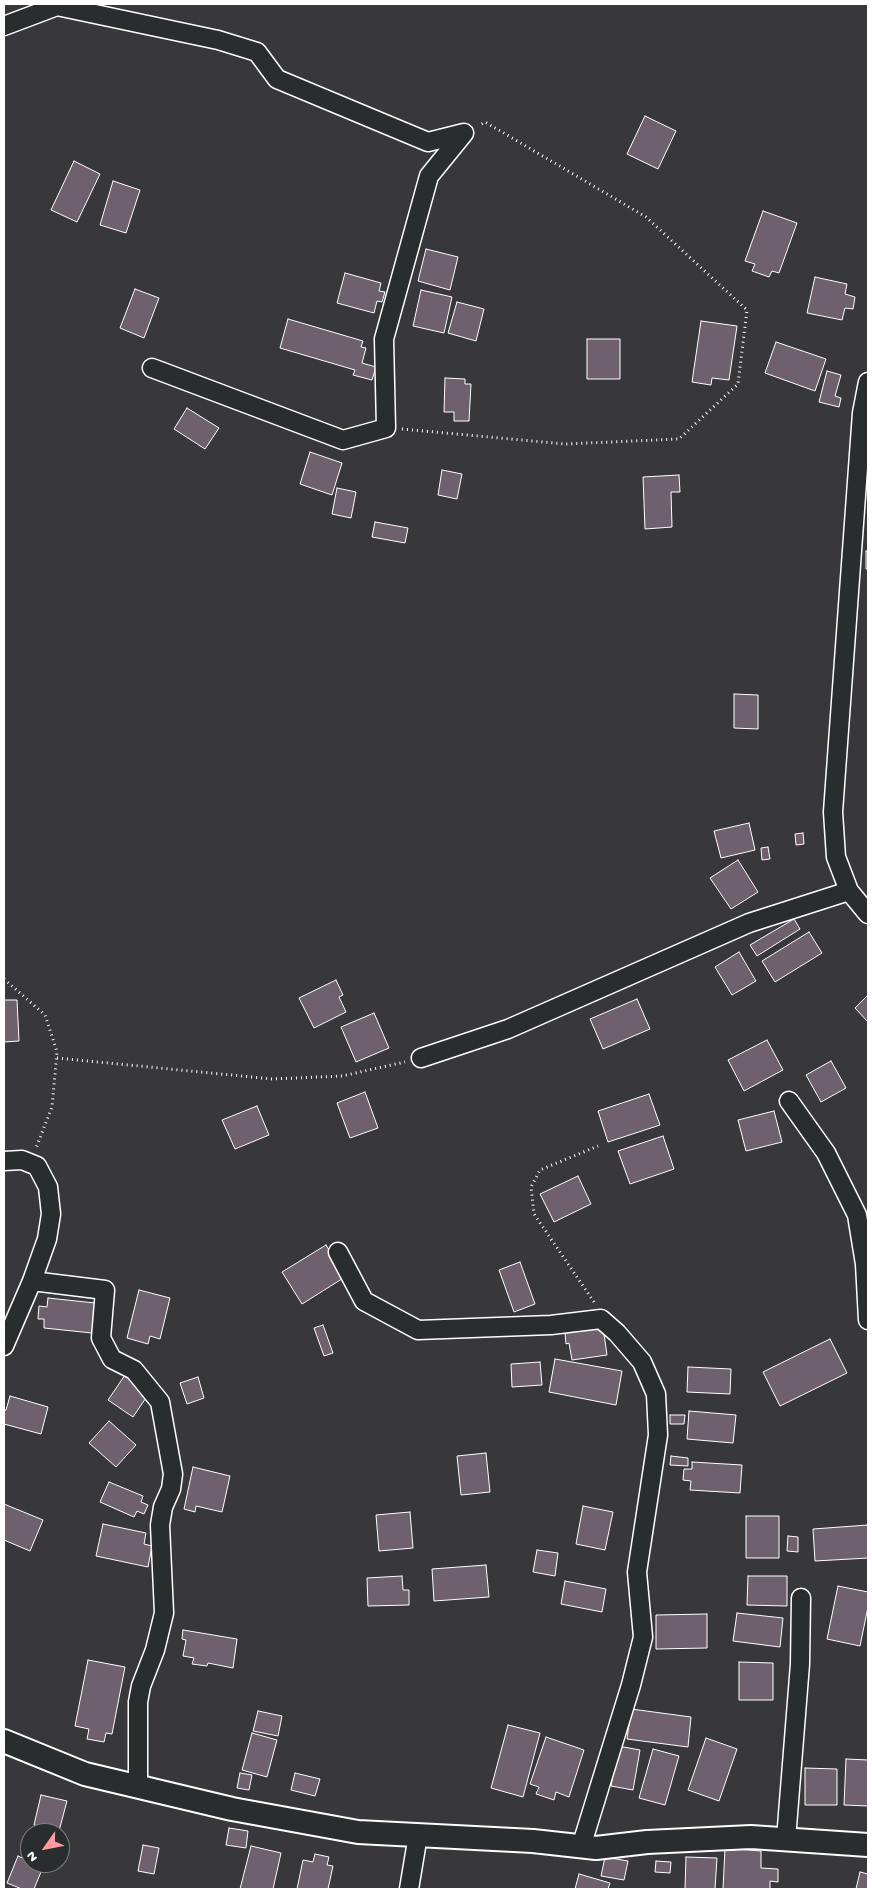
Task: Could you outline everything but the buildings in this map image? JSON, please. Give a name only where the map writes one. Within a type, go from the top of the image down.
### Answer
[{"type":"street","points":[[4,26],[57,5],[218,40],[256,52],[277,79],[428,142],[464,133]]},
{"type":"street","points":[[152,368],[343,440],[386,428],[384,339],[429,176],[464,133]]},
{"type":"street","points":[[868,382],[862,413],[833,812],[836,857],[849,891],[868,914]]},
{"type":"street","points":[[420,1058],[508,1029],[749,923],[849,891]]},
{"type":"street","points":[[789,1101],[826,1153],[857,1215],[865,1264],[868,1320]]},
{"type":"street","points":[[4,1162],[22,1160],[37,1166],[48,1187],[51,1214],[47,1239],[32,1281],[4,1346]]},
{"type":"street","points":[[338,1252],[364,1301],[418,1330],[551,1325],[601,1319],[613,1329],[642,1362],[656,1394],[658,1435],[637,1572],[643,1637],[631,1685],[581,1846]]},
{"type":"street","points":[[32,1281],[106,1290],[101,1338],[112,1359],[134,1370],[160,1402],[173,1474],[171,1489],[163,1507],[160,1525],[164,1614],[155,1650],[141,1686],[138,1702],[138,1786]]},
{"type":"street","points":[[786,1839],[800,1664],[801,1598]]},
{"type":"street","points":[[4,1742],[85,1774],[232,1809],[358,1832],[533,1841],[596,1848],[646,1842],[750,1837],[868,1845]]},
{"type":"street","points":[[409,1889],[418,1835]]},
{"type":"path","points":[[386,428],[565,444],[679,439],[738,384],[747,310],[646,217],[485,122],[464,133]]},
{"type":"path","points":[[4,979],[45,1015],[57,1052],[52,1107],[30,1163]]},
{"type":"path","points":[[57,1058],[272,1079],[342,1076],[420,1058]]},
{"type":"path","points":[[598,1146],[540,1170],[530,1187],[534,1214],[613,1329]]}]
